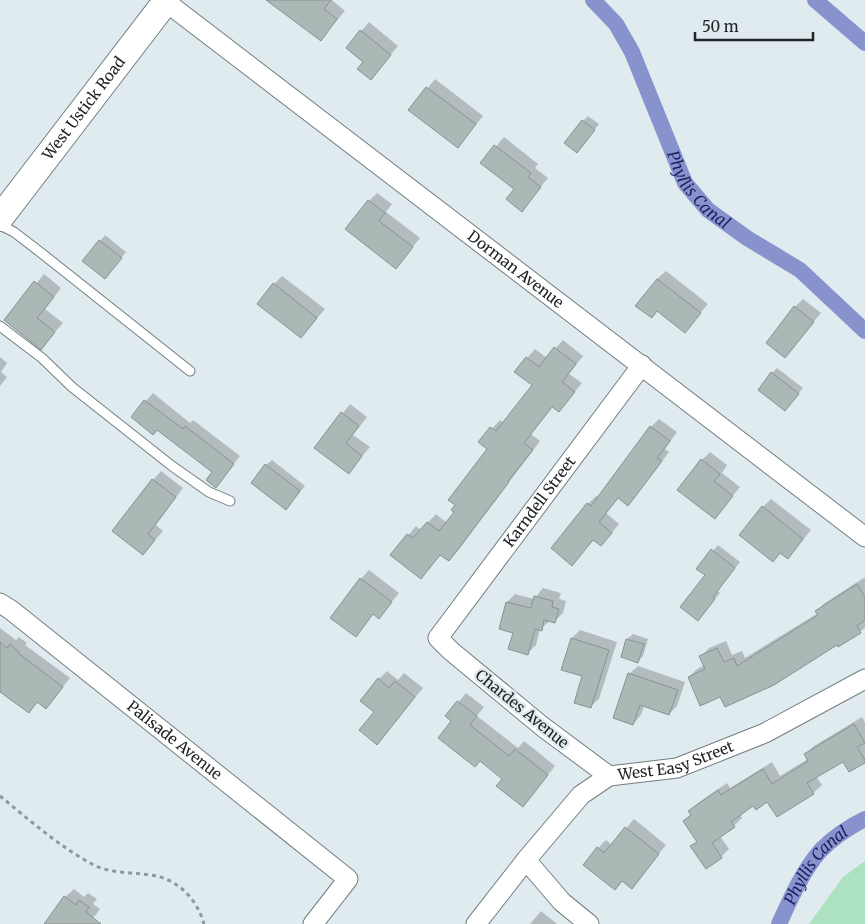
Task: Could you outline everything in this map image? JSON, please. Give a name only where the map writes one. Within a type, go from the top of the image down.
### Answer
[{"type":"main road","name":"West Ustick Road","points":[[0,218],[166,1]]},
{"type":"street","name":"Dorman Avenue","points":[[166,1],[865,537]]},
{"type":"street","name":"Karndell Street","points":[[438,638],[642,365]]},
{"type":"street","name":"Palisade Avenue","points":[[0,603],[348,879],[313,924]]},
{"type":"street","name":"Chardes Avenue","points":[[438,638],[450,651],[543,727],[610,776]]},
{"type":"street","name":"West Easy Street","points":[[476,924],[526,860],[581,795],[610,776],[677,768],[765,733],[865,679]]},
{"type":"street","points":[[526,860],[562,902],[589,924]]},
{"type":"lane","points":[[0,225],[14,232],[190,371]]},
{"type":"lane","points":[[0,326],[42,358],[72,387],[172,466],[210,492],[230,501]]},
{"type":"path","points":[[0,796],[61,843],[99,868],[160,877],[176,885],[190,896],[196,904],[204,924]]},
{"type":"green space","points":[[865,861],[865,924],[809,924],[843,877]]},
{"type":"building","points":[[266,0],[331,0],[324,9],[337,19],[321,41]]},
{"type":"building","points":[[360,30],[391,55],[371,80],[357,69],[363,62],[346,48]]},
{"type":"building","points":[[426,87],[476,124],[458,148],[408,110]]},
{"type":"building","points":[[582,120],[595,130],[577,153],[564,143]]},
{"type":"building","points":[[494,145],[531,173],[528,177],[541,187],[522,212],[506,199],[514,189],[480,163]]},
{"type":"building","points":[[368,200],[385,213],[379,221],[413,247],[396,269],[345,229]]},
{"type":"building","points":[[99,240],[122,258],[105,279],[82,261]]},
{"type":"building","points":[[657,279],[701,313],[685,333],[657,311],[652,318],[635,306]]},
{"type":"building","points":[[34,281],[54,297],[37,318],[55,332],[41,350],[4,320]]},
{"type":"building","points":[[273,283],[317,318],[301,338],[257,304]]},
{"type":"building","points":[[794,306],[814,322],[785,358],[766,343]]},
{"type":"building","points":[[554,347],[576,364],[562,382],[575,392],[559,412],[552,407],[524,443],[533,450],[449,561],[440,555],[421,579],[390,555],[407,534],[413,538],[427,522],[439,531],[454,512],[451,510],[455,505],[448,500],[487,449],[478,442],[490,427],[496,431],[532,385],[514,372],[526,357],[539,367]]},
{"type":"building","points":[[771,372],[799,394],[785,411],[758,390]]},
{"type":"building","points":[[144,400],[183,429],[185,426],[234,464],[216,488],[206,480],[212,472],[157,430],[153,435],[131,417]]},
{"type":"building","points":[[341,412],[359,426],[346,443],[362,456],[349,474],[314,448]]},
{"type":"building","points":[[650,426],[670,441],[657,458],[662,461],[628,506],[618,498],[599,522],[612,533],[601,546],[593,540],[572,566],[551,548],[587,503],[591,506]]},
{"type":"building","points":[[701,459],[720,474],[714,481],[733,496],[715,519],[677,490]]},
{"type":"building","points":[[265,464],[300,491],[286,510],[251,483]]},
{"type":"building","points":[[152,479],[176,497],[148,534],[155,540],[143,555],[112,531]]},
{"type":"building","points":[[762,506],[803,539],[788,559],[780,553],[773,562],[739,535]]},
{"type":"building","points":[[711,549],[735,568],[698,621],[680,607],[705,575],[696,569]]},
{"type":"building","points":[[360,578],[392,602],[379,619],[373,614],[356,637],[330,618]]},
{"type":"building","points":[[857,584],[865,597],[865,620],[857,626],[861,633],[838,647],[837,645],[774,685],[725,707],[720,697],[700,706],[688,677],[705,669],[699,656],[717,648],[724,662],[734,658],[737,666],[818,615],[815,611]]},
{"type":"building","points":[[534,596],[553,601],[552,607],[559,609],[555,623],[544,620],[542,631],[535,629],[528,655],[508,649],[513,633],[499,629],[506,602],[531,608]]},
{"type":"building","points":[[571,638],[609,650],[591,708],[574,703],[582,676],[561,670]]},
{"type":"building","points":[[626,639],[644,644],[638,663],[621,657]]},
{"type":"building","points":[[0,642],[7,648],[10,644],[18,653],[63,687],[46,709],[37,702],[29,713],[0,692]]},
{"type":"building","points":[[628,673],[678,690],[669,715],[640,705],[633,725],[613,718]]},
{"type":"building","points":[[378,678],[389,688],[395,681],[415,697],[377,745],[359,730],[374,712],[360,701]]},
{"type":"building","points":[[457,701],[477,716],[470,725],[509,756],[515,749],[548,775],[523,807],[496,786],[502,779],[480,761],[475,767],[438,738],[451,721],[445,716]]},
{"type":"building","points":[[854,724],[865,743],[857,747],[865,763],[849,772],[843,762],[807,783],[814,794],[777,817],[767,802],[756,810],[753,806],[731,822],[735,827],[712,843],[722,858],[706,869],[690,846],[697,842],[683,821],[691,815],[688,811],[718,790],[721,795],[763,769],[772,784],[808,761],[804,754]]},
{"type":"building","points":[[625,827],[659,854],[632,889],[622,881],[615,890],[583,865],[597,847],[604,853]]},
{"type":"building","points":[[64,896],[76,905],[79,900],[89,907],[86,912],[101,924],[44,924]]},
{"type":"waterway","name":"Phyllis Canal","points":[[593,0],[616,24],[632,52],[685,183],[708,210],[747,238],[800,270],[865,331]]},
{"type":"waterway","name":"Phyllis Canal","points":[[815,0],[865,43]]},
{"type":"waterway","name":"Phyllis Canal","points":[[779,924],[797,886],[814,858],[836,837],[865,819]]}]
